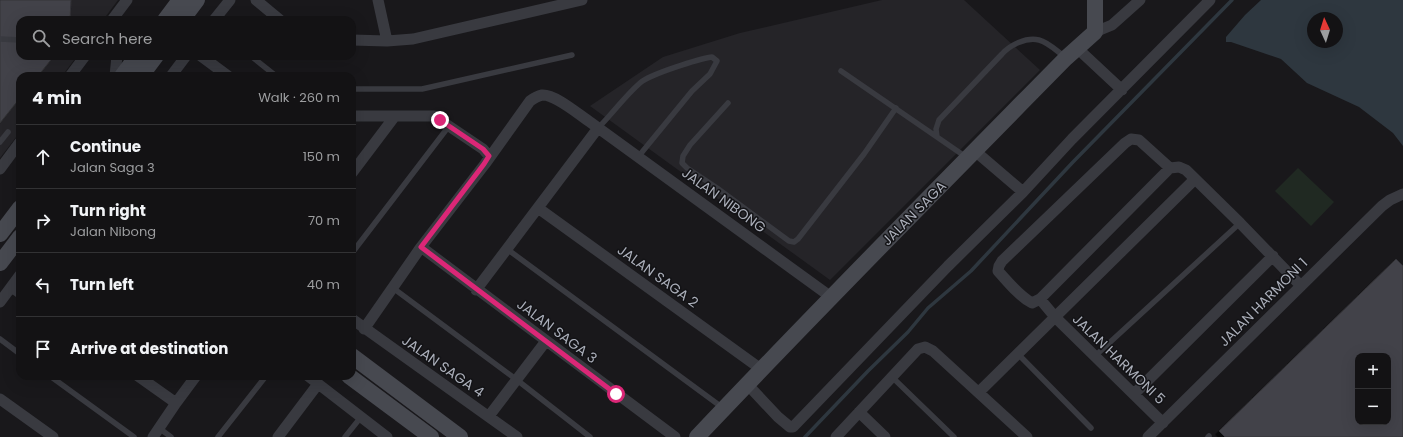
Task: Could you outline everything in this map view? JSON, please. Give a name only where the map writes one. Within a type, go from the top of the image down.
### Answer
[{"type":"street","points":[[168,16],[180,0]]},
{"type":"street","points":[[185,16],[197,0]]},
{"type":"street","points":[[217,16],[230,0]]},
{"type":"street","points":[[256,0],[275,16]]},
{"type":"street","points":[[378,0],[387,41]]},
{"type":"street","points":[[356,40],[387,41],[413,39],[561,3],[582,0]]},
{"type":"street","points":[[1095,0],[1095,32]]},
{"type":"street","name":"JALAN SAGA","points":[[697,437],[831,297],[1072,53],[1095,32],[1112,25],[1140,0]]},
{"type":"street","points":[[747,384],[778,417],[790,427],[793,427],[948,266],[1023,192],[1072,139],[1210,0]]},
{"type":"street","points":[[115,16],[125,3]]},
{"type":"street","points":[[122,16],[125,3]]},
{"type":"street","points":[[1072,53],[1122,90]]},
{"type":"street","points":[[73,72],[82,60]]},
{"type":"street","points":[[115,72],[117,60]]},
{"type":"street","points":[[125,72],[134,60]]},
{"type":"street","points":[[144,72],[153,60]]},
{"type":"street","points":[[174,72],[183,60]]},
{"type":"street","points":[[206,60],[223,72]]},
{"type":"street","name":"JALAN NIBONG","points":[[489,156],[530,101],[536,96],[543,95],[556,99],[831,297]]},
{"type":"street","points":[[356,116],[434,116],[483,149],[489,156],[421,247],[364,329]]},
{"type":"street","points":[[356,168],[395,116]]},
{"type":"street","points":[[476,290],[598,128]]},
{"type":"street","points":[[1170,168],[1139,140],[1131,139],[1002,261],[998,271],[1026,300],[1032,303],[1040,300],[1170,168],[1179,166],[1186,170],[1240,223],[1301,286]]},
{"type":"street","points":[[0,169],[16,147]]},
{"type":"street","points":[[971,154],[1023,192]]},
{"type":"street","points":[[979,392],[1195,179]]},
{"type":"street","name":"JALAN HARMONI 1","points":[[1148,437],[1382,206],[1390,200],[1403,194]]},
{"type":"street","name":"JALAN SAGA 2","points":[[538,208],[761,369]]},
{"type":"street","points":[[0,234],[16,213]]},
{"type":"street","points":[[0,263],[16,242]]},
{"type":"street","name":"JALAN SAGA 3","points":[[421,247],[476,290],[675,437]]},
{"type":"street","points":[[1134,394],[1272,256]]},
{"type":"street","points":[[0,302],[16,290]]},
{"type":"street","name":"JALAN HARMONI 5","points":[[1040,300],[1055,317],[1163,422]]},
{"type":"street","name":"JALAN SAGA 4","points":[[356,322],[517,437]]},
{"type":"street","points":[[489,416],[546,341]]},
{"type":"street","points":[[836,437],[918,349],[925,347],[933,351],[1027,437]]},
{"type":"street","points":[[356,359],[460,437]]},
{"type":"street","points":[[144,380],[176,403]]},
{"type":"street","points":[[156,433],[193,380]]},
{"type":"street","points":[[313,380],[387,437]]},
{"type":"street","points":[[354,380],[431,437]]},
{"type":"street","points":[[278,437],[318,384]]},
{"type":"street","points":[[0,399],[53,437]]},
{"type":"street","points":[[859,412],[885,437]]},
{"type":"lane","points":[[0,38],[16,40]]},
{"type":"lane","points":[[937,137],[936,129],[939,120],[1008,47],[1029,40],[1039,40],[1072,53]]},
{"type":"lane","points":[[356,89],[422,89],[572,55]]},
{"type":"lane","points":[[598,128],[641,82],[703,58],[712,57],[717,61],[710,74],[692,91],[638,157]]},
{"type":"lane","points":[[256,60],[271,72]]},
{"type":"lane","points":[[841,71],[937,137],[971,154]]},
{"type":"lane","points":[[728,102],[690,145],[683,156],[682,163],[789,242],[798,239],[864,154],[896,108]]},
{"type":"lane","points":[[356,248],[449,126]]},
{"type":"lane","points":[[0,142],[8,132]]},
{"type":"lane","points":[[1095,356],[1240,223]]},
{"type":"lane","points":[[507,249],[724,408]]},
{"type":"lane","points":[[393,288],[517,380],[590,437]]},
{"type":"lane","points":[[0,339],[16,351]]},
{"type":"lane","points":[[1018,354],[1091,428]]},
{"type":"lane","points":[[892,377],[954,437]]},
{"type":"lane","points":[[56,380],[134,437]]},
{"type":"lane","points":[[218,437],[263,380]]},
{"type":"lane","points":[[345,437],[360,417]]},
{"type":"lane","points":[[156,433],[171,437]]},
{"type":"shaded area","points":[[0,0],[118,0],[106,16],[16,16],[16,60],[74,60],[65,72],[16,72],[16,137],[0,158]]},
{"type":"shaded area","points":[[882,0],[964,0],[1040,70],[830,280],[590,106],[663,57],[740,33]]},
{"type":"shaded area","points":[[1261,0],[1403,0],[1403,146],[1393,133],[1359,107],[1307,83],[1281,59],[1231,42],[1226,42],[1226,37],[1245,15]]},
{"type":"shaded area","points":[[1298,168],[1334,202],[1311,226],[1275,191]]},
{"type":"building","points":[[0,0],[71,0],[70,16],[16,16],[16,60],[51,60],[41,72],[16,72],[16,103],[0,123]]},
{"type":"building","points":[[1396,259],[1403,266],[1403,437],[1225,437],[1219,431]]},
{"type":"waterway","points":[[805,437],[868,371],[908,332],[928,308],[971,271],[1073,162],[1232,0]]},
{"type":"route","points":[[440,120],[488,152],[489,156],[421,247],[476,290],[616,394]]}]
